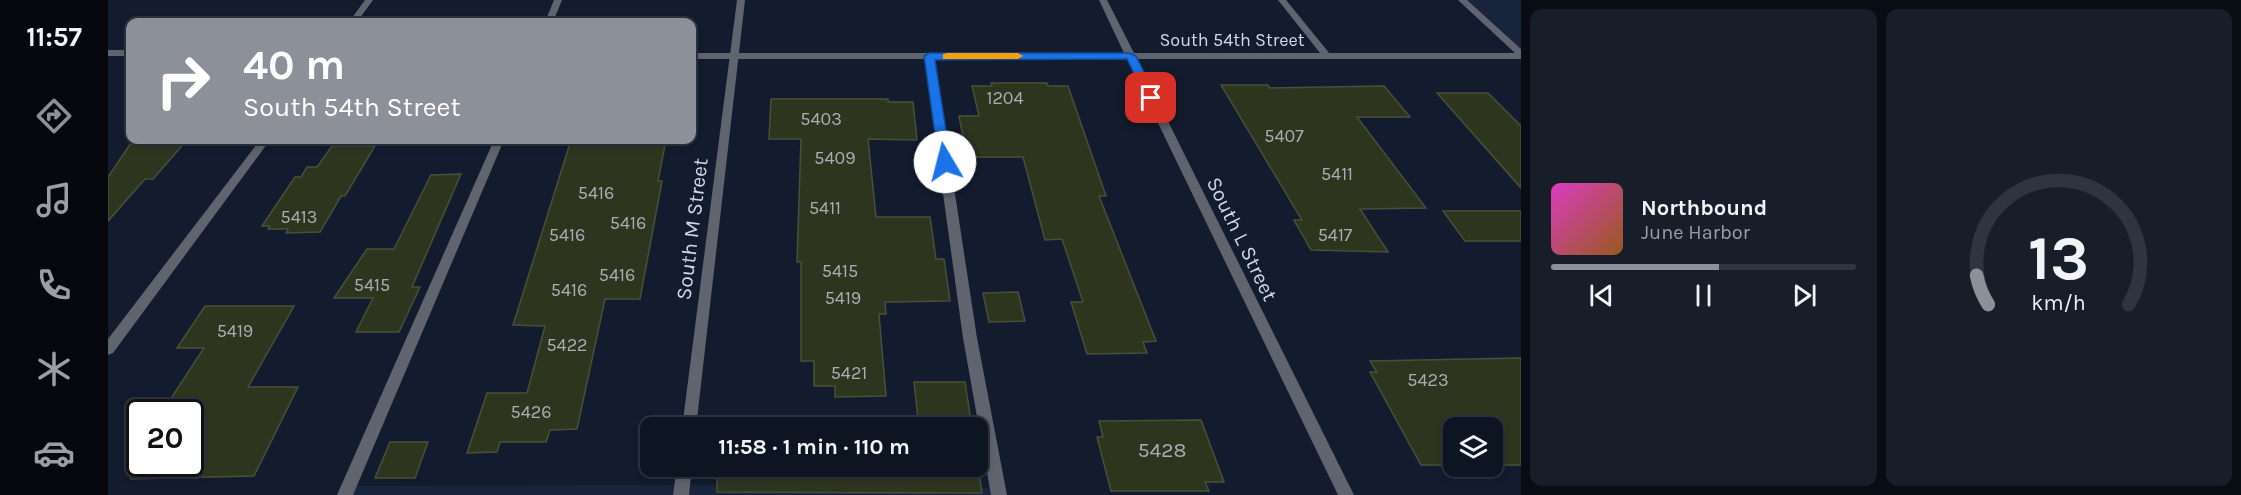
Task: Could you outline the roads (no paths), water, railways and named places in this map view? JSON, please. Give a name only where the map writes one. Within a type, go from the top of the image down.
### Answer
[{"type":"street","points":[[356,18],[369,0]]},
{"type":"street","points":[[551,18],[558,0]]},
{"type":"street","name":"South M Street","points":[[690,417],[741,0]]},
{"type":"street","name":"South L Street","points":[[1103,0],[1346,495]]},
{"type":"street","points":[[1282,0],[1327,56]]},
{"type":"street","points":[[1462,0],[1521,55]]},
{"type":"street","points":[[108,53],[126,53]]},
{"type":"street","name":"South 54th Street","points":[[696,57],[1521,55]]},
{"type":"street","points":[[929,56],[970,338],[999,495]]},
{"type":"street","points":[[108,349],[262,144]]},
{"type":"street","points":[[345,495],[497,144]]},
{"type":"street","points":[[681,495],[683,477]]}]
